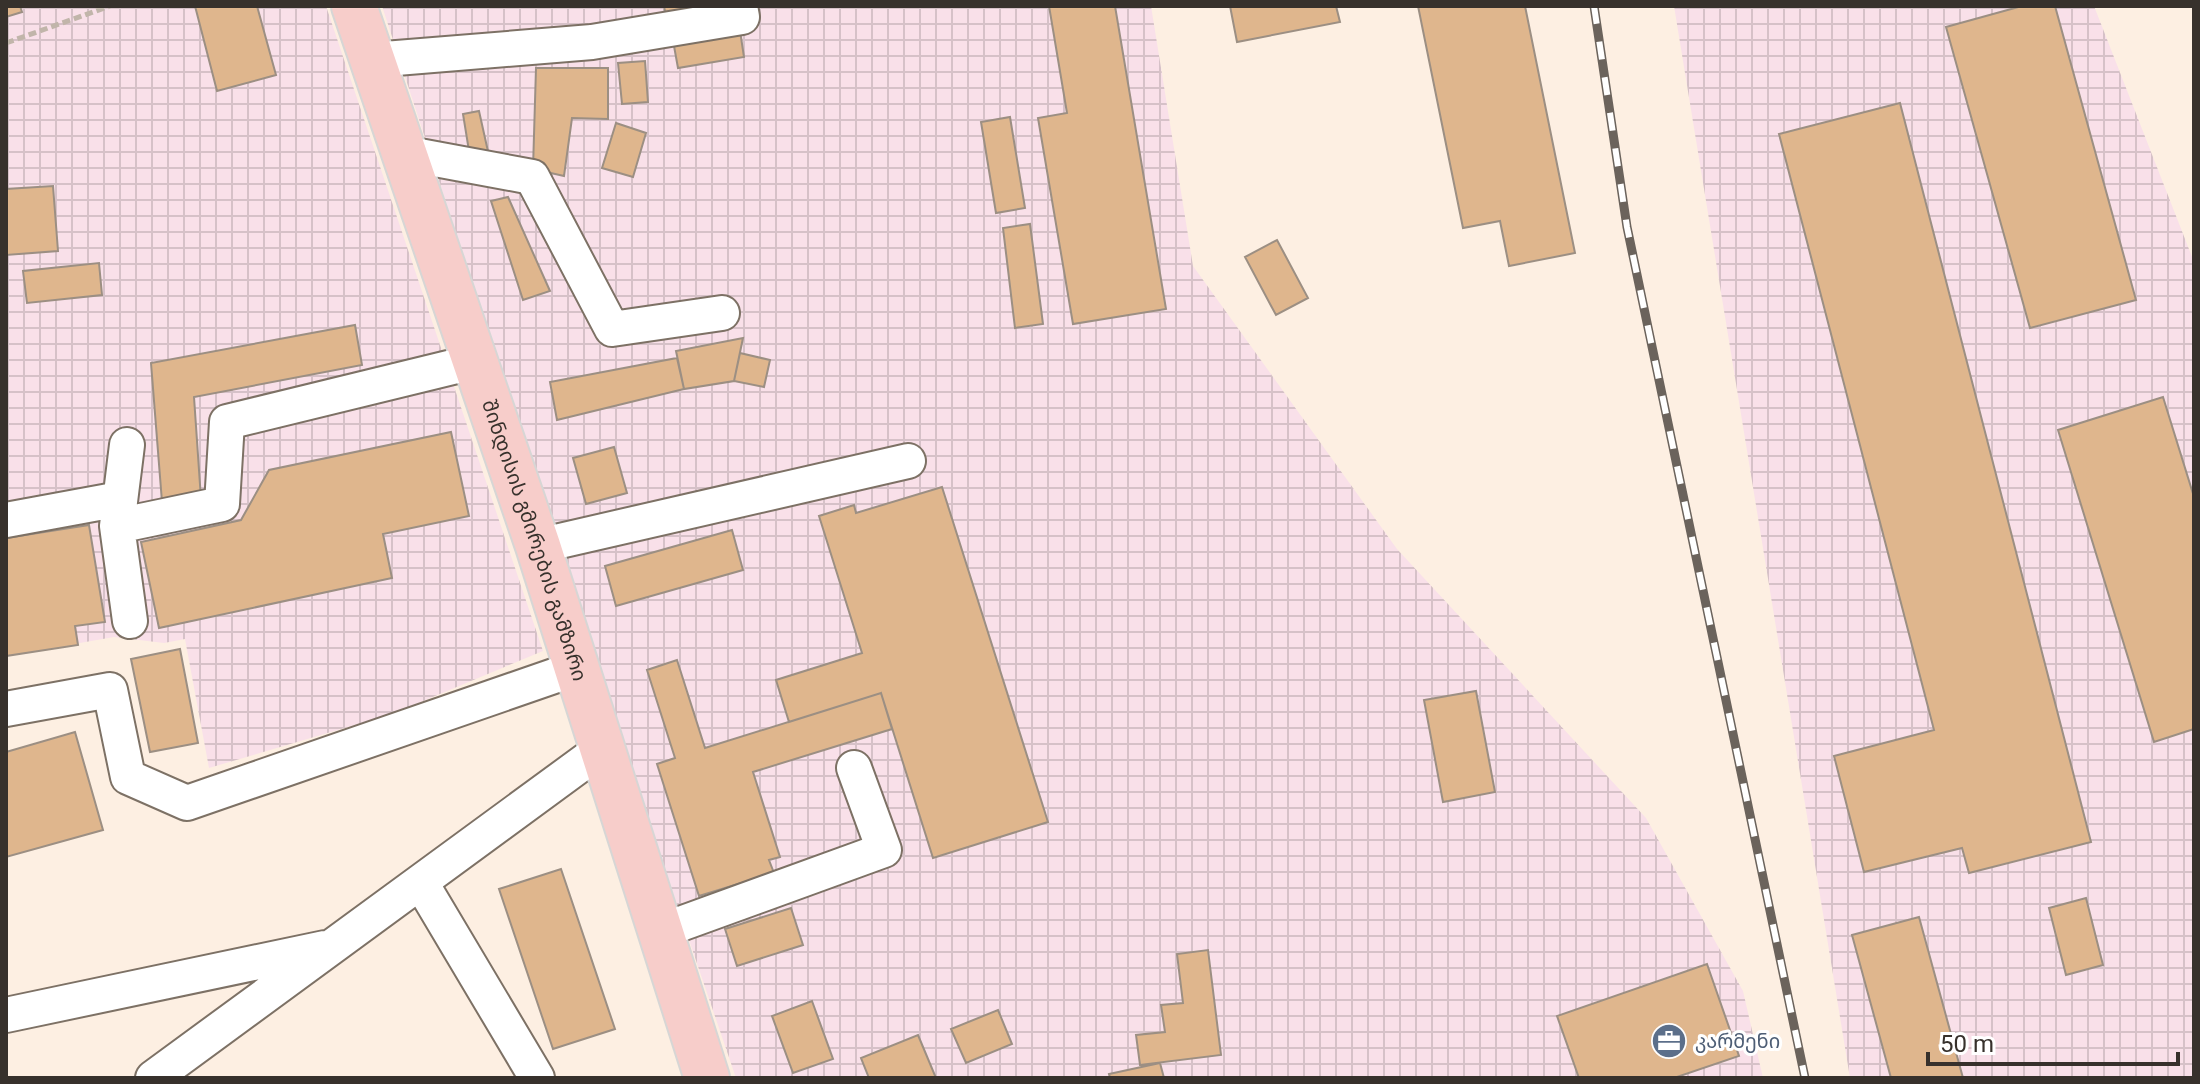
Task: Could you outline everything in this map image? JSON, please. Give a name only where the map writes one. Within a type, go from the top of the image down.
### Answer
[{"type":"main road","name":"შინდისის გმირების გამზირი","points":[[354,6],[538,546],[707,1078]]},
{"type":"lane","points":[[372,60],[592,42],[742,17],[740,6]]},
{"type":"lane","points":[[403,153],[532,177],[612,329],[722,313]]},
{"type":"lane","points":[[6,520],[222,504],[227,422],[473,362]]},
{"type":"lane","points":[[127,445],[118,512],[130,621]]},
{"type":"lane","points":[[538,546],[908,461]]},
{"type":"lane","points":[[6,709],[110,690],[128,777],[187,803],[577,668]]},
{"type":"lane","points":[[153,1078],[603,748]]},
{"type":"lane","points":[[661,931],[884,850],[854,768]]},
{"type":"lane","points":[[421,883],[537,1078]]},
{"type":"lane","points":[[6,1015],[337,945]]},
{"type":"path","points":[[6,43],[110,6]]},
{"type":"shaded area","points":[[6,6],[326,6],[543,651],[392,714],[209,768],[185,639],[164,643],[114,637],[6,656]]},
{"type":"shaded area","points":[[382,6],[1151,6],[1193,266],[1397,549],[1646,818],[1743,991],[1763,1078],[736,1078],[625,752]]},
{"type":"shaded area","points":[[1674,6],[2094,6],[2194,262],[2194,1078],[1850,1078]]},
{"type":"building","points":[[6,6],[20,6],[22,12],[6,17]]},
{"type":"building","points":[[195,6],[257,6],[276,75],[217,91]]},
{"type":"building","points":[[664,6],[698,6],[700,16],[667,22]]},
{"type":"building","points":[[1049,6],[1115,6],[1166,309],[1073,324],[1038,118],[1067,113]]},
{"type":"building","points":[[1230,6],[1336,6],[1340,22],[1237,42]]},
{"type":"building","points":[[1418,6],[1525,6],[1575,253],[1509,266],[1500,221],[1463,228]]},
{"type":"building","points":[[2022,6],[2055,6],[2136,300],[2030,328],[1946,27]]},
{"type":"building","points":[[739,24],[744,57],[678,68],[672,35]]},
{"type":"building","points":[[645,61],[648,102],[622,104],[618,63]]},
{"type":"building","points":[[536,68],[608,68],[608,119],[572,118],[564,176],[533,169]]},
{"type":"building","points":[[1900,103],[2091,842],[1969,873],[1962,848],[1864,872],[1834,756],[1934,730],[1779,134]]},
{"type":"building","points":[[479,111],[489,156],[469,151],[463,114]]},
{"type":"building","points":[[1010,117],[1025,208],[996,213],[981,122]]},
{"type":"building","points":[[616,123],[646,133],[633,177],[602,168]]},
{"type":"building","points":[[53,186],[58,251],[6,255],[6,189]]},
{"type":"building","points":[[508,197],[550,291],[523,300],[491,201]]},
{"type":"building","points":[[1030,224],[1043,324],[1015,328],[1003,228]]},
{"type":"building","points":[[1277,240],[1308,298],[1276,315],[1245,257]]},
{"type":"building","points":[[99,263],[102,295],[27,303],[23,271]]},
{"type":"building","points":[[355,325],[362,365],[194,397],[201,499],[162,502],[151,363]]},
{"type":"building","points":[[743,338],[734,381],[684,389],[676,351]]},
{"type":"building","points":[[740,353],[770,360],[764,387],[734,381]]},
{"type":"building","points":[[677,358],[684,389],[557,420],[550,382]]},
{"type":"building","points":[[2163,397],[2194,497],[2194,729],[2154,742],[2058,430]]},
{"type":"building","points":[[451,432],[469,516],[383,534],[392,578],[159,628],[141,542],[241,520],[269,470]]},
{"type":"building","points":[[614,447],[627,493],[586,504],[573,458]]},
{"type":"building","points":[[942,487],[1048,822],[933,858],[881,693],[789,722],[776,680],[862,653],[819,516],[854,505],[856,513]]},
{"type":"building","points":[[89,525],[105,622],[75,626],[78,645],[6,656],[6,538]]},
{"type":"building","points":[[732,530],[743,570],[616,606],[605,566]]},
{"type":"building","points":[[180,649],[198,743],[150,752],[131,659]]},
{"type":"building","points":[[677,660],[705,748],[881,693],[892,729],[753,772],[780,857],[769,860],[774,873],[699,896],[657,764],[675,758],[647,670]]},
{"type":"building","points":[[1476,691],[1495,792],[1443,802],[1424,700]]},
{"type":"building","points":[[75,732],[103,830],[6,857],[6,752]]},
{"type":"building","points":[[561,869],[615,1029],[553,1049],[499,889]]},
{"type":"building","points":[[2086,898],[2103,965],[2066,975],[2049,908]]},
{"type":"building","points":[[791,908],[803,945],[737,966],[725,929]]},
{"type":"building","points":[[1919,917],[1963,1078],[1891,1078],[1852,935]]},
{"type":"building","points":[[1208,950],[1221,1055],[1140,1065],[1136,1035],[1165,1032],[1161,1005],[1183,1003],[1177,954]]},
{"type":"building","points":[[1707,964],[1739,1056],[1674,1078],[1579,1078],[1557,1016]]},
{"type":"building","points":[[812,1001],[833,1059],[793,1073],[772,1016]]},
{"type":"building","points":[[998,1010],[1012,1044],[966,1063],[951,1029]]},
{"type":"building","points":[[918,1035],[936,1078],[869,1078],[861,1058]]},
{"type":"building","points":[[1160,1063],[1164,1078],[1110,1078],[1109,1074]]},
{"type":"railway","points":[[1594,6],[1627,227],[1805,1078]]},
{"type":"place","name":"კარმენი","points":[[1669,1041]]}]
